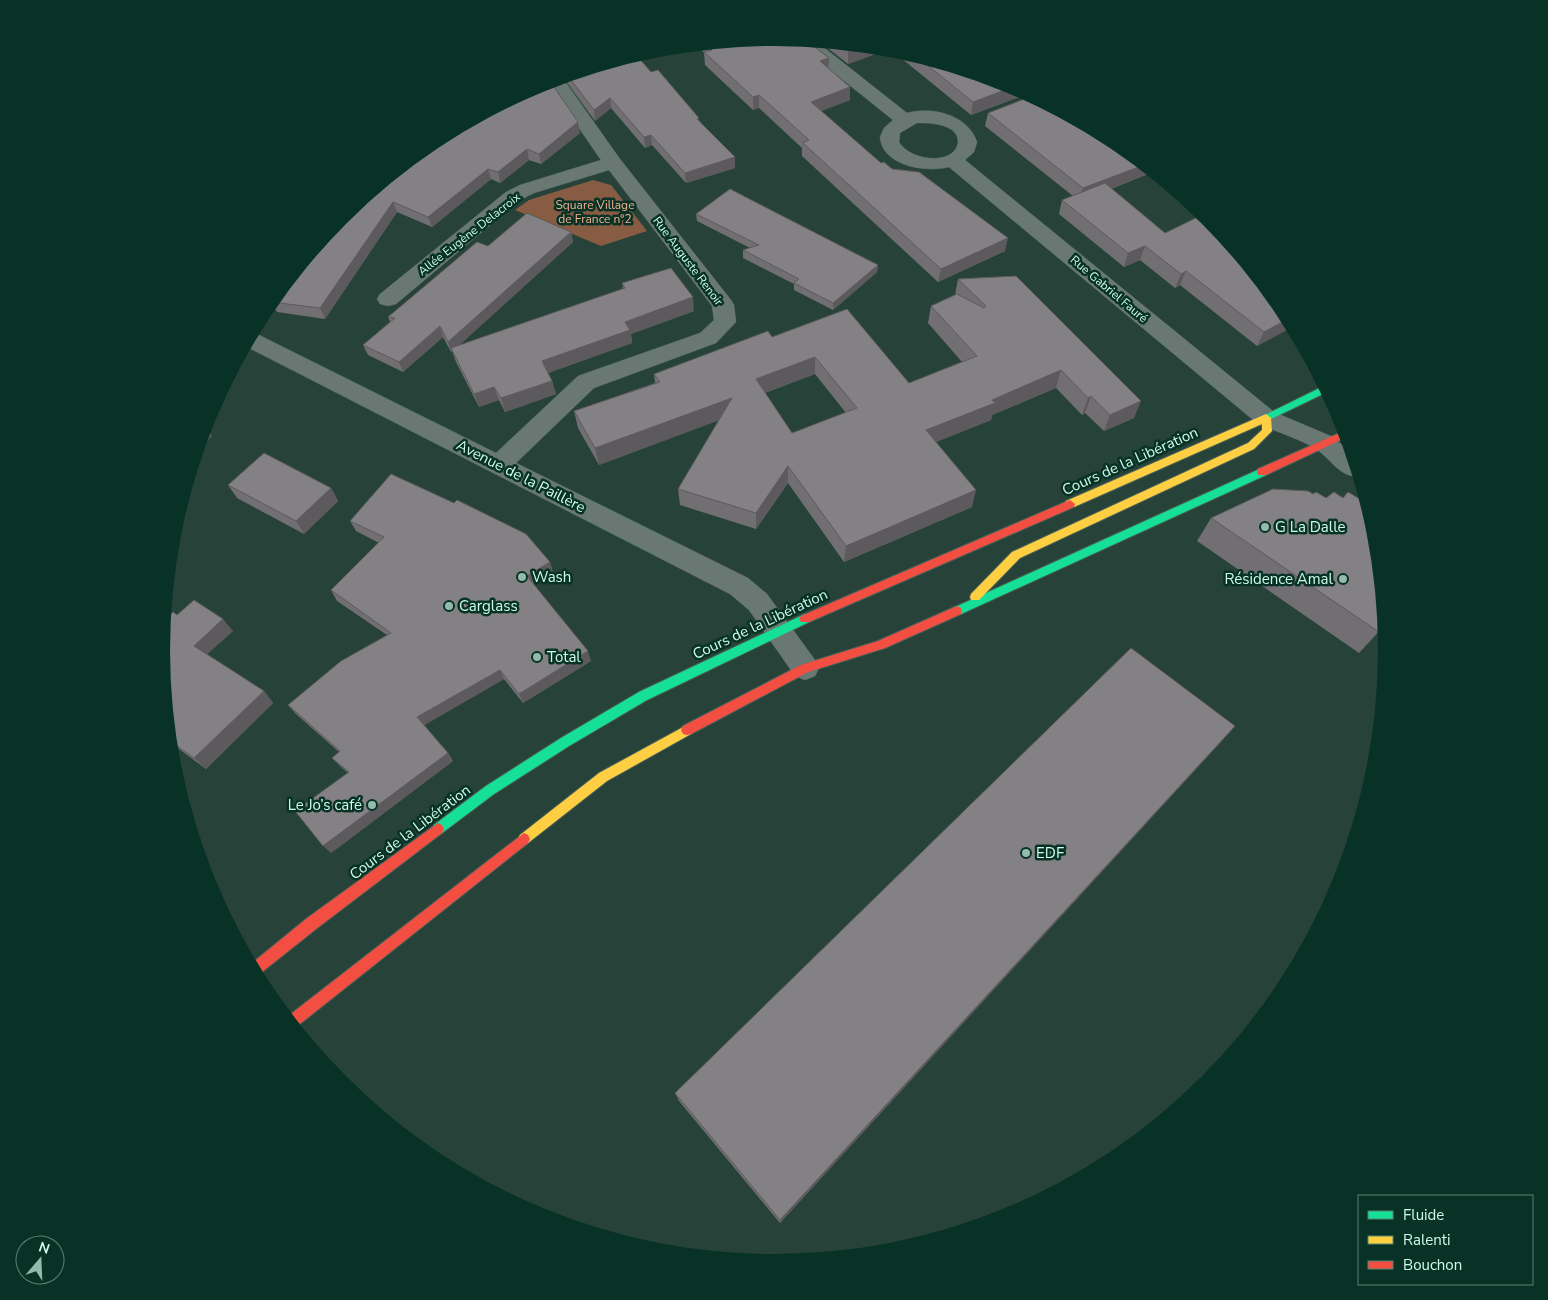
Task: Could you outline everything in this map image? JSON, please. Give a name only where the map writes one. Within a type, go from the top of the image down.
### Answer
[{"type":"main road","name":"Cours de la Libération","points":[[260,966],[465,808],[549,752],[643,696],[779,631],[1266,418],[1319,391]]},
{"type":"main road","points":[[964,608],[1016,555],[1251,446],[1267,431],[1266,418]]},
{"type":"main road","points":[[295,1019],[603,777],[664,741],[805,668],[881,645],[1335,438]]},
{"type":"street","points":[[814,48],[904,120]]},
{"type":"street","name":"Rue Auguste Renoir","points":[[499,464],[586,382],[708,338],[725,322],[723,305],[613,163],[559,86]]},
{"type":"street","points":[[915,117],[933,117],[968,124],[966,133],[969,140],[968,148],[953,160],[940,163],[926,163],[901,156],[889,141],[890,133],[895,126],[904,120],[915,117]]},
{"type":"street","name":"Rue Gabriel Fauré","points":[[953,160],[1266,418],[1335,438],[1338,456],[1348,463]]},
{"type":"street","name":"Allée Eugène Delacroix","points":[[388,299],[513,196],[527,189],[613,163]]},
{"type":"street","name":"Avenue de la Paillère","points":[[255,342],[739,586],[758,602],[805,668]]},
{"type":"green space","name":"Square Village de France n°2","points":[[593,180],[611,185],[647,231],[601,246],[515,210],[529,200]]},
{"type":"building","points":[[774,46],[816,48],[829,58],[820,61],[850,87],[811,102],[881,163],[884,162],[892,169],[919,172],[1008,238],[941,269],[803,143],[809,140],[759,95],[753,97],[704,52]]},
{"type":"building","points":[[642,61],[651,72],[658,70],[699,118],[697,119],[735,157],[685,173],[651,135],[644,137],[610,98],[594,110],[572,81]]},
{"type":"building","points":[[929,67],[968,78],[1002,91],[973,102]]},
{"type":"building","points":[[555,88],[578,122],[539,154],[527,149],[498,172],[488,169],[428,217],[393,202],[320,308],[280,303],[295,282],[347,223],[406,171],[439,148],[472,127]]},
{"type":"building","points":[[1022,100],[1076,127],[1137,168],[1083,188],[988,113]]},
{"type":"building","points":[[1105,183],[1165,233],[1196,218],[1253,282],[1281,323],[1264,332],[1186,271],[1181,274],[1145,246],[1128,253],[1062,200]]},
{"type":"building","points":[[730,189],[878,265],[833,303],[794,283],[799,279],[743,250],[759,245],[696,214]]},
{"type":"building","points":[[527,213],[571,232],[448,342],[440,326],[399,362],[363,345],[395,318],[388,317],[477,242],[488,246]]},
{"type":"building","points":[[671,268],[693,297],[625,322],[630,330],[542,361],[552,381],[501,398],[494,387],[474,394],[451,348],[625,288],[622,283]]},
{"type":"building","points":[[1016,276],[1141,401],[1110,415],[1091,396],[1088,398],[1061,370],[992,400],[995,403],[926,430],[976,490],[846,546],[788,466],[756,513],[678,489],[732,398],[595,448],[574,411],[660,382],[654,374],[768,331],[772,337],[847,309],[909,383],[977,356],[931,306],[957,294],[984,308],[986,306],[958,279]],"holes":[[[815,357],[857,408],[792,433],[756,379]]]},
{"type":"building","points":[[264,453],[331,488],[296,521],[228,485]]},
{"type":"building","points":[[391,474],[454,503],[457,500],[526,534],[550,562],[527,576],[588,651],[519,694],[500,670],[417,717],[448,753],[323,846],[295,811],[349,772],[332,758],[340,751],[288,705],[341,661],[391,633],[331,590],[384,537],[350,521]]},
{"type":"building","name":"Résidence Amal","points":[[1273,489],[1308,491],[1313,494],[1316,492],[1326,498],[1334,492],[1343,498],[1348,492],[1358,498],[1373,571],[1377,631],[1211,518]]},
{"type":"building","points":[[194,600],[223,619],[194,646],[264,691],[194,758],[178,747],[175,729],[170,650],[172,613],[177,615]]},
{"type":"building","name":"EDF","points":[[1131,648],[1235,726],[780,1220],[675,1093]]},
{"type":"traffic: fast","points":[[1264,419],[1319,392]]},
{"type":"traffic: fast","points":[[957,611],[1262,472]]},
{"type":"traffic: fast","points":[[438,829],[490,790],[565,742],[643,696],[805,619]]},
{"type":"traffic: slow","points":[[975,597],[1016,555],[1251,446],[1267,431],[1266,418]]},
{"type":"traffic: slow","points":[[1070,504],[1264,419]]},
{"type":"traffic: slow","points":[[524,839],[603,777],[687,730]]},
{"type":"traffic: jam","points":[[1262,472],[1339,437]]},
{"type":"traffic: jam","points":[[805,619],[1070,504]]},
{"type":"traffic: jam","points":[[687,730],[805,668],[881,645],[957,611]]},
{"type":"traffic: jam","points":[[260,965],[311,924],[438,829]]},
{"type":"traffic: jam","points":[[295,1019],[524,839]]},
{"type":"place","name":"G La Dalle","points":[[1265,527]]},
{"type":"place","name":"Wash","points":[[522,577]]},
{"type":"place","name":"Résidence Amal","points":[[1343,579]]},
{"type":"place","name":"Carglass","points":[[449,606]]},
{"type":"place","name":"Total","points":[[537,657]]},
{"type":"place","name":"Le Jo’s café","points":[[372,805]]},
{"type":"place","name":"EDF","points":[[1026,853]]}]
